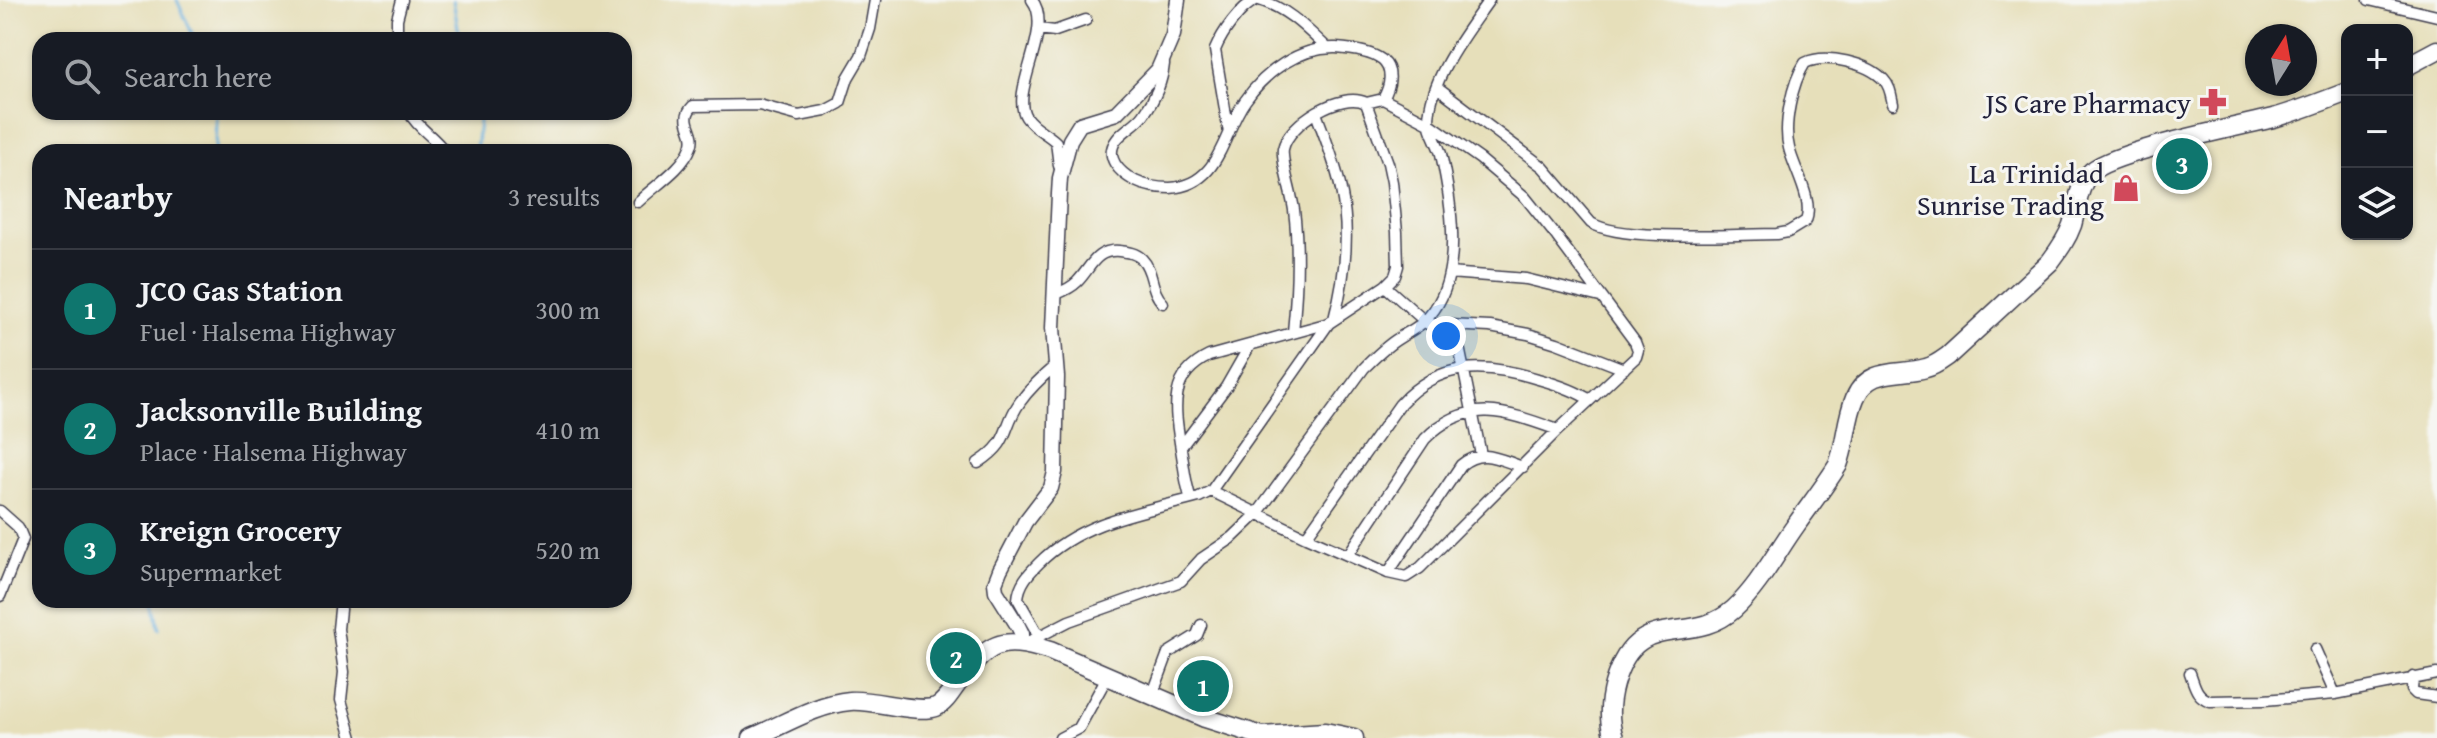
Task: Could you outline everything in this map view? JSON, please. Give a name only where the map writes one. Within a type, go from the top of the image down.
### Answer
[{"type":"highway","points":[[2413,63],[2437,50]]},
{"type":"highway","points":[[1614,738],[1609,708],[1625,655],[1652,634],[1706,625],[1727,615],[1737,606],[1838,465],[1844,451],[1854,401],[1864,384],[1885,373],[1936,364],[2050,262],[2071,226],[2089,173],[2109,161],[2128,155],[2281,116],[2341,94]]},
{"type":"highway","points":[[752,738],[839,702],[858,700],[925,708],[937,706],[988,650],[1008,643],[1029,641],[1205,718],[1262,737],[1325,732],[1354,738]]},
{"type":"street","points":[[397,32],[402,0]]},
{"type":"street","points":[[638,202],[676,168],[692,145],[693,136],[686,120],[693,106],[759,105],[799,116],[825,111],[840,103],[848,78],[861,56],[875,0]]},
{"type":"street","points":[[1029,641],[996,591],[995,583],[1025,522],[1051,488],[1055,461],[1056,365],[1053,328],[1060,178],[1056,142],[1024,114],[1025,86],[1038,29],[1039,11],[1032,0]]},
{"type":"street","points":[[1178,0],[1175,29],[1164,59],[1160,84],[1145,112],[1115,142],[1112,151],[1115,165],[1125,176],[1145,186],[1179,187],[1208,171],[1216,162],[1242,104],[1277,67],[1307,52],[1327,48],[1355,50],[1376,56],[1386,63],[1390,71],[1383,99]]},
{"type":"street","points":[[1229,134],[1215,50],[1248,4],[1257,0],[1286,12],[1327,48]]},
{"type":"street","points":[[1029,641],[1069,621],[1177,583],[1201,559],[1232,538],[1257,514],[1364,368],[1385,348],[1425,323],[1443,297],[1449,273],[1452,226],[1440,151],[1429,123],[1437,87],[1451,55],[1489,0]]},
{"type":"street","points":[[2369,0],[2437,16]]},
{"type":"street","points":[[1038,29],[1055,31],[1086,20]]},
{"type":"street","points":[[1437,87],[1543,167],[1591,223],[1613,232],[1665,234],[1777,234],[1788,232],[1806,221],[1809,207],[1786,135],[1790,106],[1805,63],[1827,57],[1873,71],[1885,80],[1893,104]]},
{"type":"street","points":[[1060,178],[1070,140],[1080,124],[1116,113],[1153,77],[1164,59]]},
{"type":"street","points":[[1211,491],[1388,573],[1409,576],[1636,357],[1638,350],[1525,197],[1480,159],[1429,123],[1383,99],[1366,103]]},
{"type":"street","points":[[1191,499],[1175,409],[1176,392],[1192,366],[1209,356],[1332,321],[1394,279],[1398,269],[1396,225],[1388,163],[1366,103],[1362,100],[1347,100],[1316,113],[1292,131],[1283,149],[1297,235],[1293,332]]},
{"type":"street","points":[[1029,641],[1018,599],[1023,582],[1043,559],[1091,527],[1211,491],[1332,321],[1340,294],[1346,230],[1341,190],[1316,113]]},
{"type":"street","points":[[414,120],[438,144]]},
{"type":"street","points":[[1056,294],[1076,284],[1096,257],[1113,250],[1140,257],[1147,265],[1155,295],[1163,303]]},
{"type":"street","points":[[1449,273],[1526,279],[1600,297]]},
{"type":"street","points":[[1385,286],[1425,323],[1433,326],[1490,327],[1528,334],[1624,369]]},
{"type":"street","points":[[1455,327],[1481,455]]},
{"type":"street","points":[[1181,447],[1226,387],[1250,345]]},
{"type":"street","points":[[978,463],[999,447],[1019,404],[1056,365]]},
{"type":"street","points":[[1306,537],[1372,441],[1411,392],[1438,376],[1482,367],[1555,384],[1590,400]]},
{"type":"street","points":[[1348,555],[1425,439],[1451,418],[1473,411],[1498,411],[1558,430]]},
{"type":"street","points":[[1388,573],[1461,465],[1481,455],[1523,467]]},
{"type":"street","points":[[0,511],[18,527],[23,539],[0,596]]},
{"type":"street","points":[[340,608],[338,629],[344,672],[341,700],[352,738]]},
{"type":"street","points":[[1152,696],[1168,653],[1197,635],[1201,625]]},
{"type":"street","points":[[2315,649],[2335,694]]},
{"type":"street","points":[[2190,673],[2197,693],[2210,701],[2335,694],[2437,674]]},
{"type":"street","points":[[1060,738],[1079,728],[1107,677]]},
{"type":"street","points":[[2413,677],[2412,690],[2416,694],[2437,697]]},
{"type":"waterway","points":[[177,0],[191,32]]},
{"type":"waterway","points":[[453,0],[459,32]]},
{"type":"waterway","points":[[215,144],[216,120]]},
{"type":"waterway","points":[[477,144],[479,120]]},
{"type":"waterway","points":[[155,608],[159,629]]},
{"type":"place","name":"JS Care Pharmacy","points":[[2213,102]]},
{"type":"place","name":"Kreign Grocery","points":[[2182,164]]},
{"type":"place","name":"La Trinidad Sunrise Trading","points":[[2126,188]]},
{"type":"place","name":"Jacksonville Building","points":[[956,658]]},
{"type":"place","name":"JCO Gas Station","points":[[1203,686]]}]
